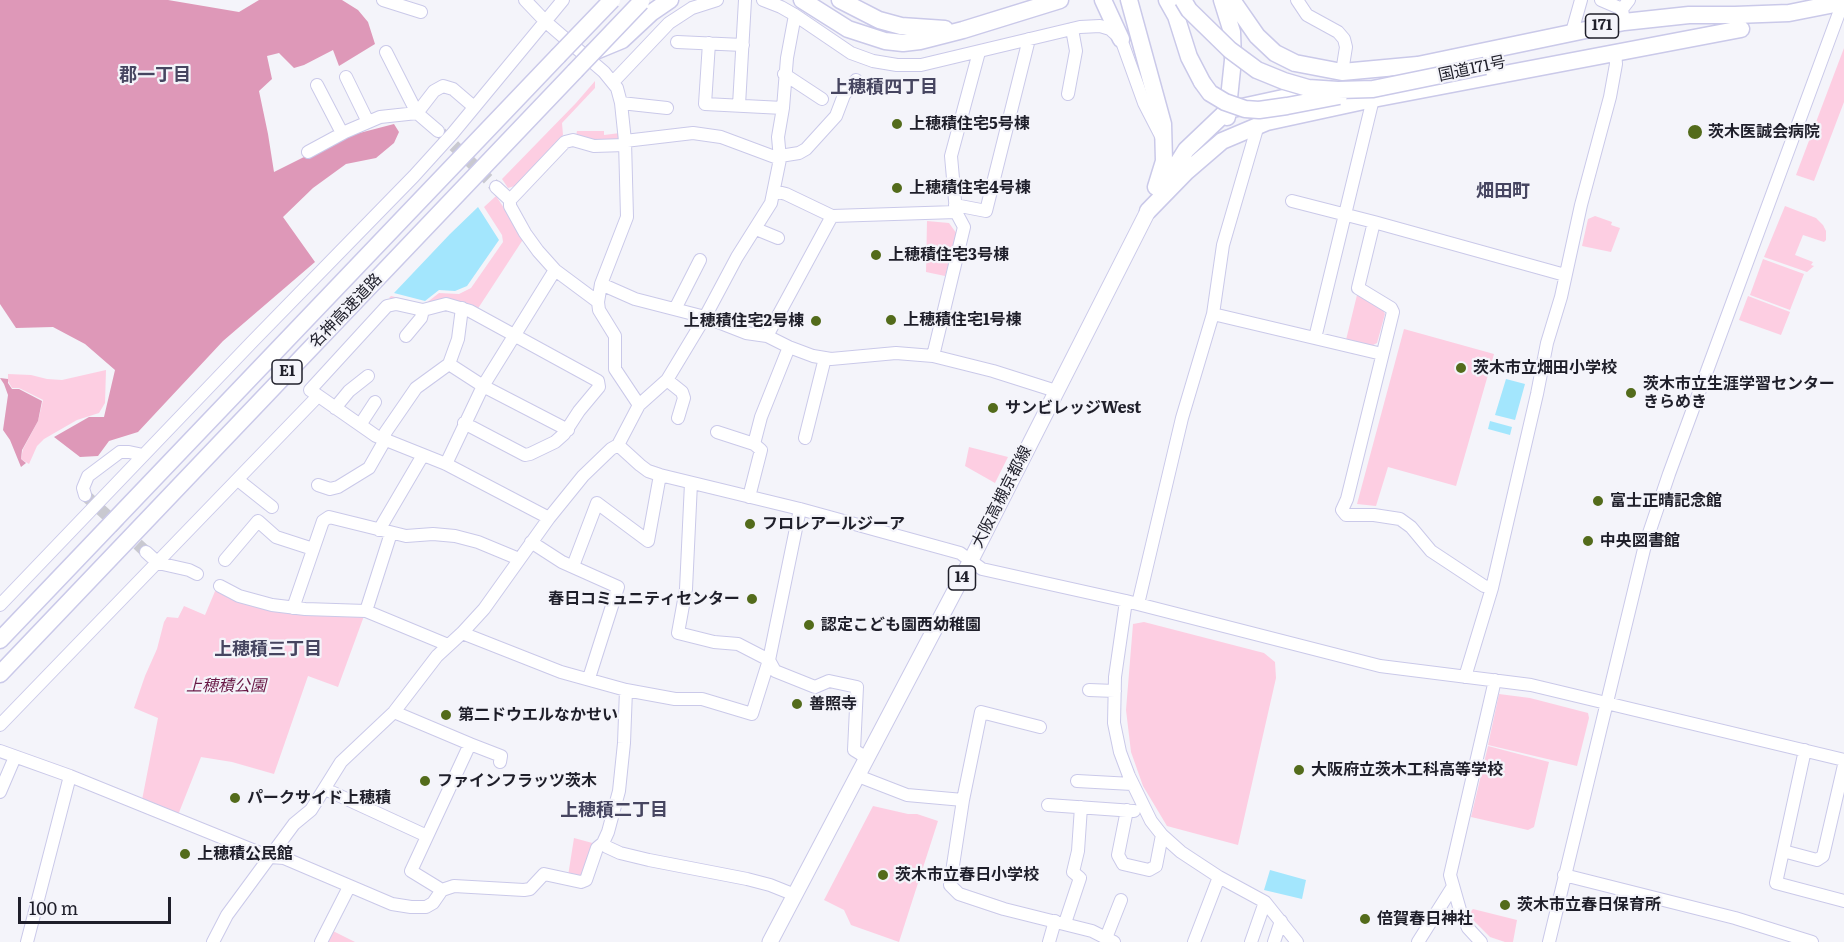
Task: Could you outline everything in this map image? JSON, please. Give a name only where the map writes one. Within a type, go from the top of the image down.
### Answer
[{"type":"highway","points":[[561,53],[605,0]]},
{"type":"highway","name":"名神高速道路","points":[[0,640],[612,0]]},
{"type":"highway","name":"名神高速道路","points":[[0,674],[593,52],[645,5],[670,0]]},
{"type":"highway","points":[[840,0],[879,20],[901,26],[963,30]]},
{"type":"highway","points":[[799,8],[848,29],[885,41],[903,43],[963,30],[1060,0]]},
{"type":"highway","points":[[1104,0],[1121,39]]},
{"type":"highway","points":[[1167,0],[1176,16],[1189,57],[1210,93],[1225,102],[1245,109],[1259,110],[1373,94],[1741,29]]},
{"type":"highway","name":"国道171号","points":[[1183,0],[1189,10],[1230,50],[1257,70],[1308,88],[1373,94],[1485,66],[1617,40],[1662,34],[1741,29],[1789,13],[1844,2]]},
{"type":"highway","points":[[1222,0],[1232,32],[1233,60],[1222,141]]},
{"type":"highway","name":"国道171号","points":[[1232,0],[1257,36],[1275,53],[1295,63],[1342,72],[1418,65],[1572,32],[1625,10],[1689,15],[1789,13]]},
{"type":"highway","points":[[1130,1],[1163,124],[1164,149],[1161,173],[1148,211]]},
{"type":"highway","points":[[1148,211],[1186,150],[1228,110],[1358,82],[1418,65]]},
{"type":"highway","points":[[1148,211],[1186,172],[1222,141],[1258,125],[1373,94]]},
{"type":"main road","name":"大阪高槻京都線","points":[[770,942],[971,560],[1148,211]]},
{"type":"street","points":[[383,0],[421,12]]},
{"type":"street","points":[[525,0],[613,82],[621,102],[625,143],[627,218],[601,284],[598,302],[599,310],[615,336],[615,369],[639,405]]},
{"type":"street","points":[[0,605],[414,176],[563,0]]},
{"type":"street","points":[[613,82],[669,23],[692,8],[717,0]]},
{"type":"street","points":[[739,105],[745,0]]},
{"type":"street","points":[[763,0],[781,7],[799,8],[830,41],[851,53],[873,61],[897,65],[921,65],[1072,29],[1100,26],[1110,29],[1121,39],[1144,103],[1161,136],[1164,149]]},
{"type":"street","points":[[1297,0],[1307,15],[1338,32],[1344,39],[1346,47],[1342,72]]},
{"type":"street","points":[[1572,32],[1581,0]]},
{"type":"street","points":[[1601,0],[1625,10]]},
{"type":"street","points":[[1549,942],[1645,544],[1844,2]]},
{"type":"street","points":[[213,942],[227,915],[294,824],[311,810],[341,762],[394,712],[425,670],[462,633],[499,590],[531,542],[583,476],[618,445],[639,405],[667,380],[705,317],[733,263],[767,212],[774,191],[780,157],[778,137],[783,108],[784,74],[799,8]]},
{"type":"street","points":[[1068,94],[1076,51],[1072,29]]},
{"type":"street","points":[[774,191],[786,194],[832,216],[955,208],[986,212],[1020,94],[1029,39]]},
{"type":"street","points":[[677,42],[742,45]]},
{"type":"street","points":[[709,43],[705,104],[783,108]]},
{"type":"street","points":[[386,52],[417,113],[438,130]]},
{"type":"street","points":[[933,356],[964,227],[955,208],[951,156],[979,52]]},
{"type":"street","points":[[1465,677],[1492,588],[1538,394],[1547,343],[1561,297],[1581,205],[1615,76],[1616,52]]},
{"type":"street","points":[[784,74],[822,99]]},
{"type":"street","points":[[346,77],[368,122]]},
{"type":"street","points":[[598,302],[555,270],[525,233],[510,206],[510,200],[565,142],[573,140],[594,146],[693,133],[737,142],[780,157],[799,153],[806,149],[836,116],[844,95],[856,80]]},
{"type":"street","points":[[317,85],[342,133]]},
{"type":"street","points":[[308,152],[342,133],[380,117],[417,113],[434,91],[443,86],[453,89],[474,106]]},
{"type":"street","points":[[1315,338],[1373,94]]},
{"type":"street","points":[[621,102],[667,108]]},
{"type":"street","points":[[1258,125],[1223,245],[1213,314],[1132,602],[1115,692],[1114,723],[1120,752],[1132,784],[1151,821],[1162,835],[1181,852],[1219,878],[1265,902],[1297,942]]},
{"type":"street","points":[[496,186],[510,200]]},
{"type":"street","points":[[1292,201],[1565,275]]},
{"type":"street","points":[[767,336],[832,216]]},
{"type":"street","points":[[1374,222],[1358,288],[1391,308],[1393,312],[1347,499],[1342,510],[1346,515],[1374,514],[1400,519],[1411,527],[1431,551],[1484,586],[1492,588]]},
{"type":"street","points":[[756,229],[778,238]]},
{"type":"street","points":[[675,309],[700,260]]},
{"type":"street","points":[[446,464],[483,386],[555,270]]},
{"type":"street","points":[[601,284],[635,299],[705,317],[746,333],[767,336],[789,347],[825,358],[896,353],[933,356],[993,371],[1056,391]]},
{"type":"street","points":[[464,423],[525,455],[550,445],[568,430],[579,411],[598,387],[598,381],[470,310],[446,304],[423,310],[396,304],[387,306],[310,390],[376,436],[446,464],[549,518]]},
{"type":"street","points":[[318,485],[330,489],[338,487],[369,468],[385,440],[385,433],[416,388],[449,364],[458,339],[462,308]]},
{"type":"street","points":[[406,336],[421,318],[423,310]]},
{"type":"street","points":[[1213,314],[1382,354]]},
{"type":"street","points":[[754,444],[761,417],[789,347]]},
{"type":"street","points":[[805,438],[825,358]]},
{"type":"street","points":[[449,364],[483,386],[568,430]]},
{"type":"street","points":[[335,408],[349,391],[368,376]]},
{"type":"street","points":[[667,380],[682,392],[684,398],[678,418]]},
{"type":"street","points":[[0,725],[318,396]]},
{"type":"street","points":[[360,424],[375,402]]},
{"type":"street","points":[[717,431],[754,444],[761,450],[749,496]]},
{"type":"street","points":[[618,445],[648,471],[842,520],[960,553],[982,569],[1132,602],[1380,666],[1531,685],[1844,760]]},
{"type":"street","points":[[85,495],[83,488],[88,476],[120,452],[143,455]]},
{"type":"street","points":[[366,612],[385,532],[423,455]]},
{"type":"street","points":[[573,566],[597,503],[648,541],[660,475]]},
{"type":"street","points":[[238,480],[272,507]]},
{"type":"street","points":[[692,483],[686,589],[678,633],[714,642],[738,644],[769,660],[775,671],[815,687],[829,681],[857,687],[854,750],[867,758]]},
{"type":"street","points":[[462,633],[561,672],[626,690],[675,699],[702,699],[752,714],[769,660],[800,509]]},
{"type":"street","points":[[293,608],[323,521],[329,518],[406,536],[433,534],[455,536],[478,542],[519,559]]},
{"type":"street","points":[[225,560],[258,521],[276,537],[313,549]]},
{"type":"street","points":[[531,542],[562,562],[618,587],[589,678]]},
{"type":"street","points":[[146,552],[158,563],[197,574]]},
{"type":"street","points":[[220,585],[253,601],[293,608],[366,612],[448,645]]},
{"type":"street","points":[[1481,942],[1468,928],[1452,888],[1450,875],[1496,680]]},
{"type":"street","points":[[0,751],[70,776],[270,857],[284,858],[382,901],[411,907],[426,906],[433,903],[442,890],[460,886],[524,890],[530,889],[544,874],[581,882],[586,880],[597,848],[603,843],[608,832],[619,791],[626,690]]},
{"type":"street","points":[[1089,690],[1115,692]]},
{"type":"street","points":[[394,712],[501,756],[500,762]]},
{"type":"street","points":[[1040,727],[981,712],[963,800],[950,885],[959,894],[1004,909],[1060,922],[1090,936],[1110,940],[1121,900]]},
{"type":"street","points":[[442,890],[411,871],[470,744]]},
{"type":"street","points":[[1805,750],[1776,884],[1844,901]]},
{"type":"street","points":[[0,792],[15,758]]},
{"type":"street","points":[[1783,851],[1817,860],[1822,856],[1844,765]]},
{"type":"street","points":[[27,942],[70,776]]},
{"type":"street","points":[[858,776],[907,795],[963,800]]},
{"type":"street","points":[[1077,781],[1132,784]]},
{"type":"street","points":[[325,789],[427,836]]},
{"type":"street","points":[[1048,805],[1146,811]]},
{"type":"street","points":[[1049,942],[1080,878],[1073,872],[1078,851],[1082,807]]},
{"type":"street","points":[[1127,810],[1118,855],[1123,864],[1149,870],[1156,866],[1162,835]]},
{"type":"street","points":[[603,843],[620,853],[747,879],[771,885],[795,895]]},
{"type":"street","points":[[1564,875],[1735,918],[1787,939],[1812,942]]},
{"type":"street","points":[[1194,942],[1219,878]]},
{"type":"street","points":[[321,942],[349,887]]},
{"type":"street","points":[[1418,942],[1452,888]]},
{"type":"street","points":[[1251,942],[1265,902]]},
{"type":"street","points":[[1274,942],[1281,921]]},
{"type":"green space","points":[[1844,48],[1844,102],[1814,181],[1796,175]]},
{"type":"green space","points":[[595,81],[595,88],[562,123],[563,135],[515,186],[508,188],[502,179]]},
{"type":"green space","points":[[577,131],[604,131],[604,135],[620,133],[621,140],[605,142],[576,136]]},
{"type":"green space","points":[[496,196],[524,238],[477,310],[424,307],[389,298],[391,296],[425,304],[439,293],[459,294],[471,288],[503,242],[502,235],[484,207]]},
{"type":"green space","points":[[1785,206],[1816,218],[1826,231],[1824,242],[1803,235],[1795,255],[1813,262],[1811,265],[1814,266],[1807,272],[1764,257]]},
{"type":"green space","points":[[1595,216],[1612,222],[1611,225],[1620,228],[1611,252],[1582,246],[1588,219]]},
{"type":"green space","points":[[927,221],[949,223],[957,234],[945,276],[926,272]]},
{"type":"green space","points":[[1763,259],[1804,274],[1790,310],[1750,295]]},
{"type":"green space","points":[[1357,295],[1382,308],[1385,314],[1377,343],[1369,347],[1346,340]]},
{"type":"green space","points":[[1748,296],[1790,312],[1781,335],[1739,320]]},
{"type":"green space","points":[[1404,329],[1494,354],[1456,486],[1388,467],[1376,506],[1357,504]]},
{"type":"green space","points":[[106,370],[105,403],[99,413],[77,420],[44,439],[37,446],[29,464],[21,459],[23,449],[38,421],[43,400],[19,388],[12,388],[8,381],[8,374],[62,380]]},
{"type":"green space","points":[[969,447],[1008,457],[995,483],[965,466]]},
{"type":"green space","name":"上穂積公園","points":[[216,589],[232,599],[273,611],[292,614],[364,616],[338,687],[308,676],[274,774],[232,762],[201,757],[178,815],[142,800],[158,718],[134,708],[167,617],[178,618],[184,606],[205,615]]},
{"type":"green space","points":[[1144,622],[1264,653],[1275,662],[1276,678],[1238,845],[1167,826],[1143,786],[1131,752],[1126,710],[1133,624]]},
{"type":"green space","points":[[1499,694],[1530,698],[1588,713],[1589,718],[1577,766],[1488,745]]},
{"type":"green space","points":[[1488,746],[1549,762],[1534,827],[1528,830],[1471,817]]},
{"type":"green space","points":[[873,806],[917,814],[938,821],[899,942],[851,925],[844,910],[824,900]]},
{"type":"green space","points":[[574,838],[596,844],[583,878],[568,876]]},
{"type":"green space","points":[[1473,909],[1517,920],[1513,942],[1490,937],[1474,921],[1470,912]]},
{"type":"green space","points":[[331,930],[355,942],[325,942]]},
{"type":"shaded area","points":[[0,0],[168,0],[239,12],[259,0],[342,0],[358,10],[368,22],[375,44],[339,66],[333,50],[294,68],[279,53],[267,56],[272,79],[259,91],[274,172],[344,137],[394,124],[399,132],[394,143],[376,158],[346,164],[313,188],[283,217],[315,262],[223,341],[138,432],[109,441],[98,456],[80,457],[54,437],[89,417],[104,417],[115,370],[85,344],[53,327],[16,328],[0,304]]},
{"type":"shaded area","points":[[0,378],[8,379],[12,389],[19,389],[42,401],[38,421],[22,450],[21,459],[26,463],[21,467],[10,440],[3,430],[8,395]]},
{"type":"water","points":[[478,207],[499,240],[467,286],[455,291],[439,290],[425,301],[394,293],[450,234]]},
{"type":"water","points":[[1506,379],[1525,384],[1515,420],[1495,415]]},
{"type":"water","points":[[1490,421],[1512,427],[1510,435],[1488,429]]},
{"type":"water","points":[[1270,870],[1306,880],[1302,899],[1264,890]]},
{"type":"tunnel","points":[[441,133],[496,187]]},
{"type":"tunnel","points":[[85,495],[146,552]]},
{"type":"place","name":"上穂積住宅5号棟","points":[[897,124]]},
{"type":"place","name":"茨木医誠会病院","points":[[1695,132]]},
{"type":"place","name":"上穂積住宅4号棟","points":[[897,188]]},
{"type":"place","name":"上穂積住宅3号棟","points":[[876,255]]},
{"type":"place","name":"上穂積住宅1号棟","points":[[891,320]]},
{"type":"place","name":"上穂積住宅2号棟","points":[[816,321]]},
{"type":"place","name":"茨木市立畑田小学校","points":[[1461,368]]},
{"type":"place","name":"茨木市立生涯学習センター きらめき","points":[[1631,393]]},
{"type":"place","name":"サンビレッジWest","points":[[993,408]]},
{"type":"place","name":"富士正晴記念館","points":[[1598,501]]},
{"type":"place","name":"フロレアールジーア","points":[[750,524]]},
{"type":"place","name":"中央図書館","points":[[1588,541]]},
{"type":"place","name":"春日コミュニティセンター","points":[[752,599]]},
{"type":"place","name":"認定こども園西幼稚園","points":[[809,625]]},
{"type":"place","name":"善照寺","points":[[797,704]]},
{"type":"place","name":"第二ドウエルなかせい","points":[[446,715]]},
{"type":"place","name":"大阪府立茨木工科高等学校","points":[[1299,770]]},
{"type":"place","name":"ファインフラッツ茨木","points":[[425,781]]},
{"type":"place","name":"パークサイド上穂積","points":[[235,798]]},
{"type":"place","name":"上穂積公民館","points":[[185,854]]},
{"type":"place","name":"茨木市立春日小学校","points":[[883,875]]},
{"type":"place","name":"茨木市立春日保育所","points":[[1505,905]]},
{"type":"place","name":"倍賀春日神社","points":[[1365,919]]},
{"type":"district","name":"郡一丁目","points":[[155,76]]},
{"type":"district","name":"上穂積四丁目","points":[[884,88]]},
{"type":"district","name":"畑田町","points":[[1503,192]]},
{"type":"district","name":"上穂積三丁目","points":[[268,650]]},
{"type":"district","name":"上穂積二丁目","points":[[614,811]]}]
